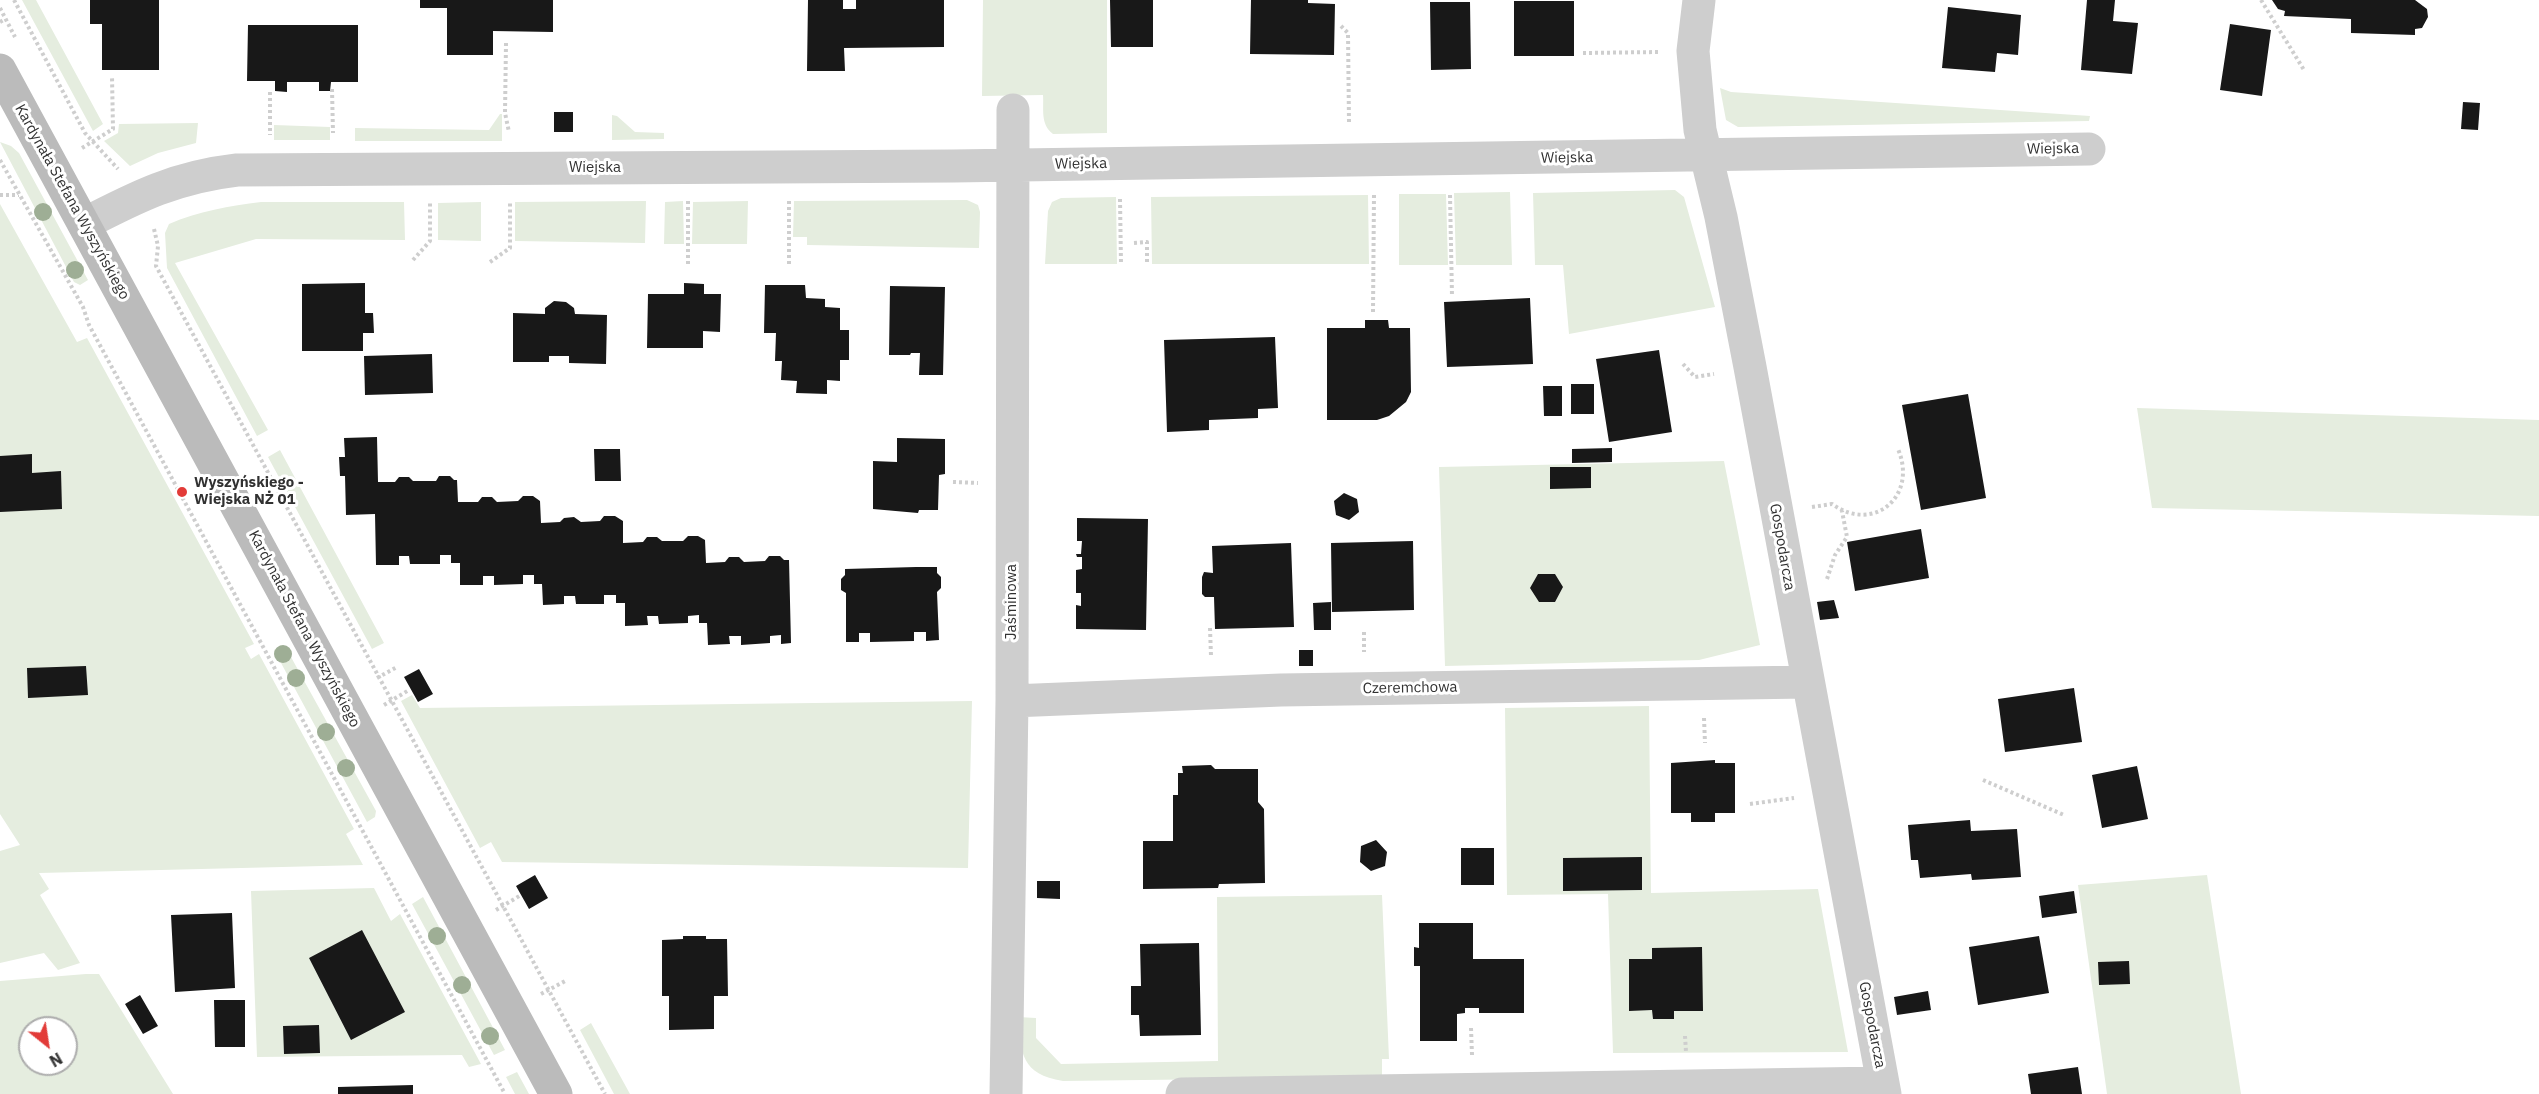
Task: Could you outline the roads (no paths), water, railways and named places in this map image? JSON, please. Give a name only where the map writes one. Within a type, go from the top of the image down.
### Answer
[{"type":"street","name":"Gospodarcza","points":[[1699,0],[1693,51],[1695,100],[1721,217],[1883,1088]]},
{"type":"street","name":"Kardynała Stefana Wyszyńskiego","points":[[0,70],[9,107],[84,224],[555,1094]]},
{"type":"street","name":"Jaśminowa","points":[[1006,1094],[1012,701],[1014,110]]},
{"type":"street","name":"Wiejska","points":[[84,224],[135,198],[189,177],[237,170],[1014,165],[1706,156],[2089,148]]},
{"type":"street","name":"Czeremchowa","points":[[1012,701],[1281,690],[1807,682]]},
{"type":"street","points":[[1182,1094],[1883,1088]]},
{"type":"place","name":"Wyszyńskiego - Wiejska NŻ 01","points":[[182,492]]}]
